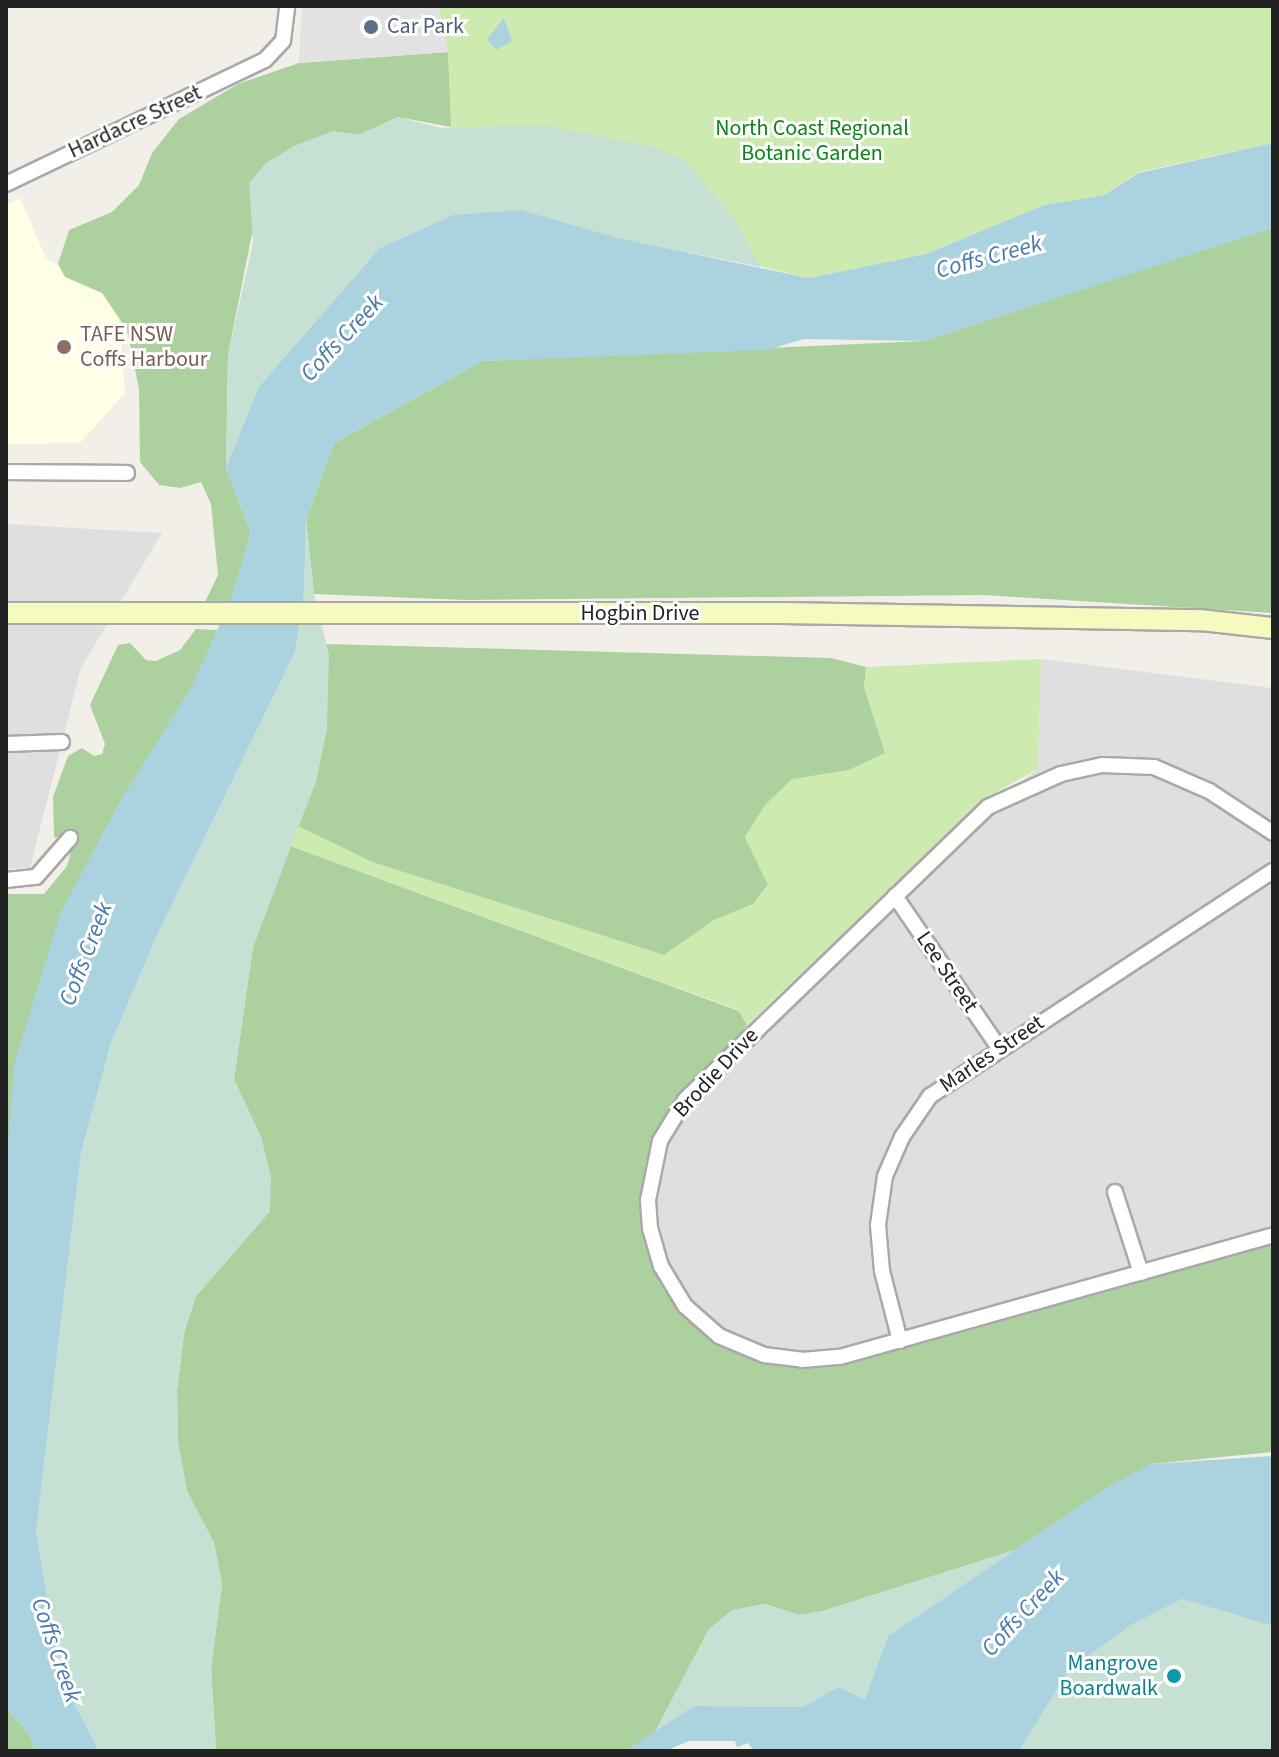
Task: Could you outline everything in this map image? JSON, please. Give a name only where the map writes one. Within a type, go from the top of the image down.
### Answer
[{"type":"main road","name":"Hogbin Drive","points":[[6,613],[906,615],[1200,620],[1273,628]]},
{"type":"street","name":"Hardacre Street","points":[[6,184],[265,60],[283,41],[287,6]]},
{"type":"street","points":[[6,472],[127,473]]},
{"type":"street","points":[[6,744],[62,742]]},
{"type":"street","name":"Brodie Drive","points":[[1273,833],[1209,791],[1154,767],[1102,765],[1061,774],[988,807],[685,1100],[660,1141],[648,1200],[650,1228],[661,1266],[685,1306],[719,1336],[764,1355],[802,1360],[840,1357],[1273,1235]]},
{"type":"street","points":[[6,880],[36,877],[70,838]]},
{"type":"street","name":"Marles Street","points":[[900,1341],[879,1241],[885,1176],[902,1137],[930,1096],[1273,871]]},
{"type":"street","name":"Lee Street","points":[[895,896],[999,1048]]},
{"type":"street","points":[[1115,1192],[1141,1273]]},
{"type":"shaded area","name":"Car Park","points":[[302,6],[438,6],[448,52],[299,63]]},
{"type":"shaded area","points":[[398,117],[441,128],[543,125],[655,147],[685,160],[735,219],[761,267],[617,238],[521,210],[453,215],[380,248],[226,468],[228,355],[253,243],[249,183],[266,163],[294,146],[333,131],[359,135]]},
{"type":"shaded area","name":"TAFE NSW Coffs Harbour","points":[[20,198],[46,258],[117,302],[125,393],[80,443],[6,444],[6,205]]},
{"type":"shaded area","points":[[306,520],[314,594],[329,655],[327,727],[316,781],[253,947],[234,1079],[262,1140],[271,1177],[270,1211],[196,1296],[184,1333],[177,1391],[178,1442],[187,1491],[214,1543],[222,1584],[211,1668],[216,1751],[99,1751],[60,1676],[36,1532],[81,1153],[111,1043],[158,933],[295,652],[304,593]]},
{"type":"shaded area","points":[[6,524],[162,533],[81,668],[30,868],[6,869]]},
{"type":"shaded area","points":[[1041,659],[1273,688],[1273,1235],[802,1360],[719,1336],[661,1266],[650,1228],[669,1125],[988,807],[1038,769]]},
{"type":"shaded area","points":[[1015,1550],[888,1636],[865,1699],[838,1687],[803,1707],[694,1706],[654,1734],[709,1629],[733,1610],[765,1604],[799,1615],[823,1611]]},
{"type":"shaded area","points":[[1182,1599],[1273,1626],[1273,1751],[1019,1751],[1069,1670],[1131,1625]]},
{"type":"green space","name":"North Coast Regional Botanic Garden","points":[[438,6],[1273,6],[1273,143],[1139,172],[1104,195],[1044,205],[926,254],[809,278],[729,259],[453,215],[448,52]]},
{"type":"green space","points":[[448,52],[451,127],[398,117],[359,135],[333,131],[266,163],[228,355],[226,468],[251,533],[230,603],[204,604],[218,575],[211,504],[201,482],[180,488],[159,485],[140,462],[139,389],[127,330],[102,293],[65,277],[58,264],[69,230],[112,212],[139,185],[152,153],[179,119],[238,84],[299,63]]},
{"type":"green space","points":[[1273,227],[1273,613],[983,595],[465,600],[314,594],[306,520],[334,443],[482,361],[924,341]]},
{"type":"green space","points":[[196,629],[217,630],[6,1170],[6,894],[44,894],[67,866],[74,840],[54,837],[53,797],[68,756],[82,748],[94,756],[102,754],[105,744],[90,705],[118,645],[130,643],[146,660],[156,661],[180,650]]},
{"type":"green space","points":[[326,644],[831,658],[866,667],[864,687],[885,753],[849,770],[792,779],[765,805],[745,837],[768,885],[753,904],[714,920],[664,955],[372,862],[298,826],[316,781],[327,727]]},
{"type":"green space","points":[[1041,659],[1038,769],[985,798],[747,1025],[739,1010],[290,846],[298,826],[372,862],[664,955],[714,920],[753,904],[768,886],[745,837],[765,805],[792,778],[849,770],[885,753],[864,687],[866,667]]},
{"type":"green space","points":[[290,846],[739,1011],[747,1025],[669,1125],[648,1200],[661,1266],[719,1336],[802,1360],[1273,1235],[1273,1452],[1151,1464],[1015,1550],[823,1611],[799,1615],[765,1604],[733,1610],[709,1629],[654,1734],[625,1751],[216,1751],[211,1668],[222,1584],[214,1543],[187,1491],[178,1442],[177,1391],[184,1333],[196,1296],[270,1211],[262,1140],[234,1079],[253,947]]},
{"type":"green space","points":[[6,1709],[29,1733],[35,1751],[6,1751]]},
{"type":"water","points":[[504,18],[512,41],[496,50],[487,39]]},
{"type":"water","name":"Coffs Creek","points":[[1273,143],[1273,228],[924,341],[804,339],[767,350],[482,361],[334,443],[306,520],[304,593],[295,652],[158,933],[111,1043],[81,1153],[36,1532],[60,1676],[99,1751],[35,1751],[29,1733],[6,1709],[6,1170],[14,1065],[60,914],[119,803],[191,688],[231,599],[251,533],[226,468],[259,387],[380,248],[453,215],[521,210],[617,238],[809,278],[926,254],[1044,205],[1104,195],[1139,173]]},
{"type":"water","name":"Coffs Creek","points":[[1273,1456],[1273,1626],[1182,1599],[1131,1625],[1069,1670],[1019,1751],[754,1751],[748,1743],[737,1747],[735,1741],[689,1741],[665,1751],[625,1751],[694,1706],[803,1707],[838,1687],[865,1699],[888,1636],[1109,1486],[1151,1464]]},
{"type":"place","name":"Car Park","points":[[371,27]]},
{"type":"place","name":"TAFE NSW Coffs Harbour","points":[[64,347]]},
{"type":"place","name":"Mangrove Boardwalk","points":[[1174,1676]]}]
